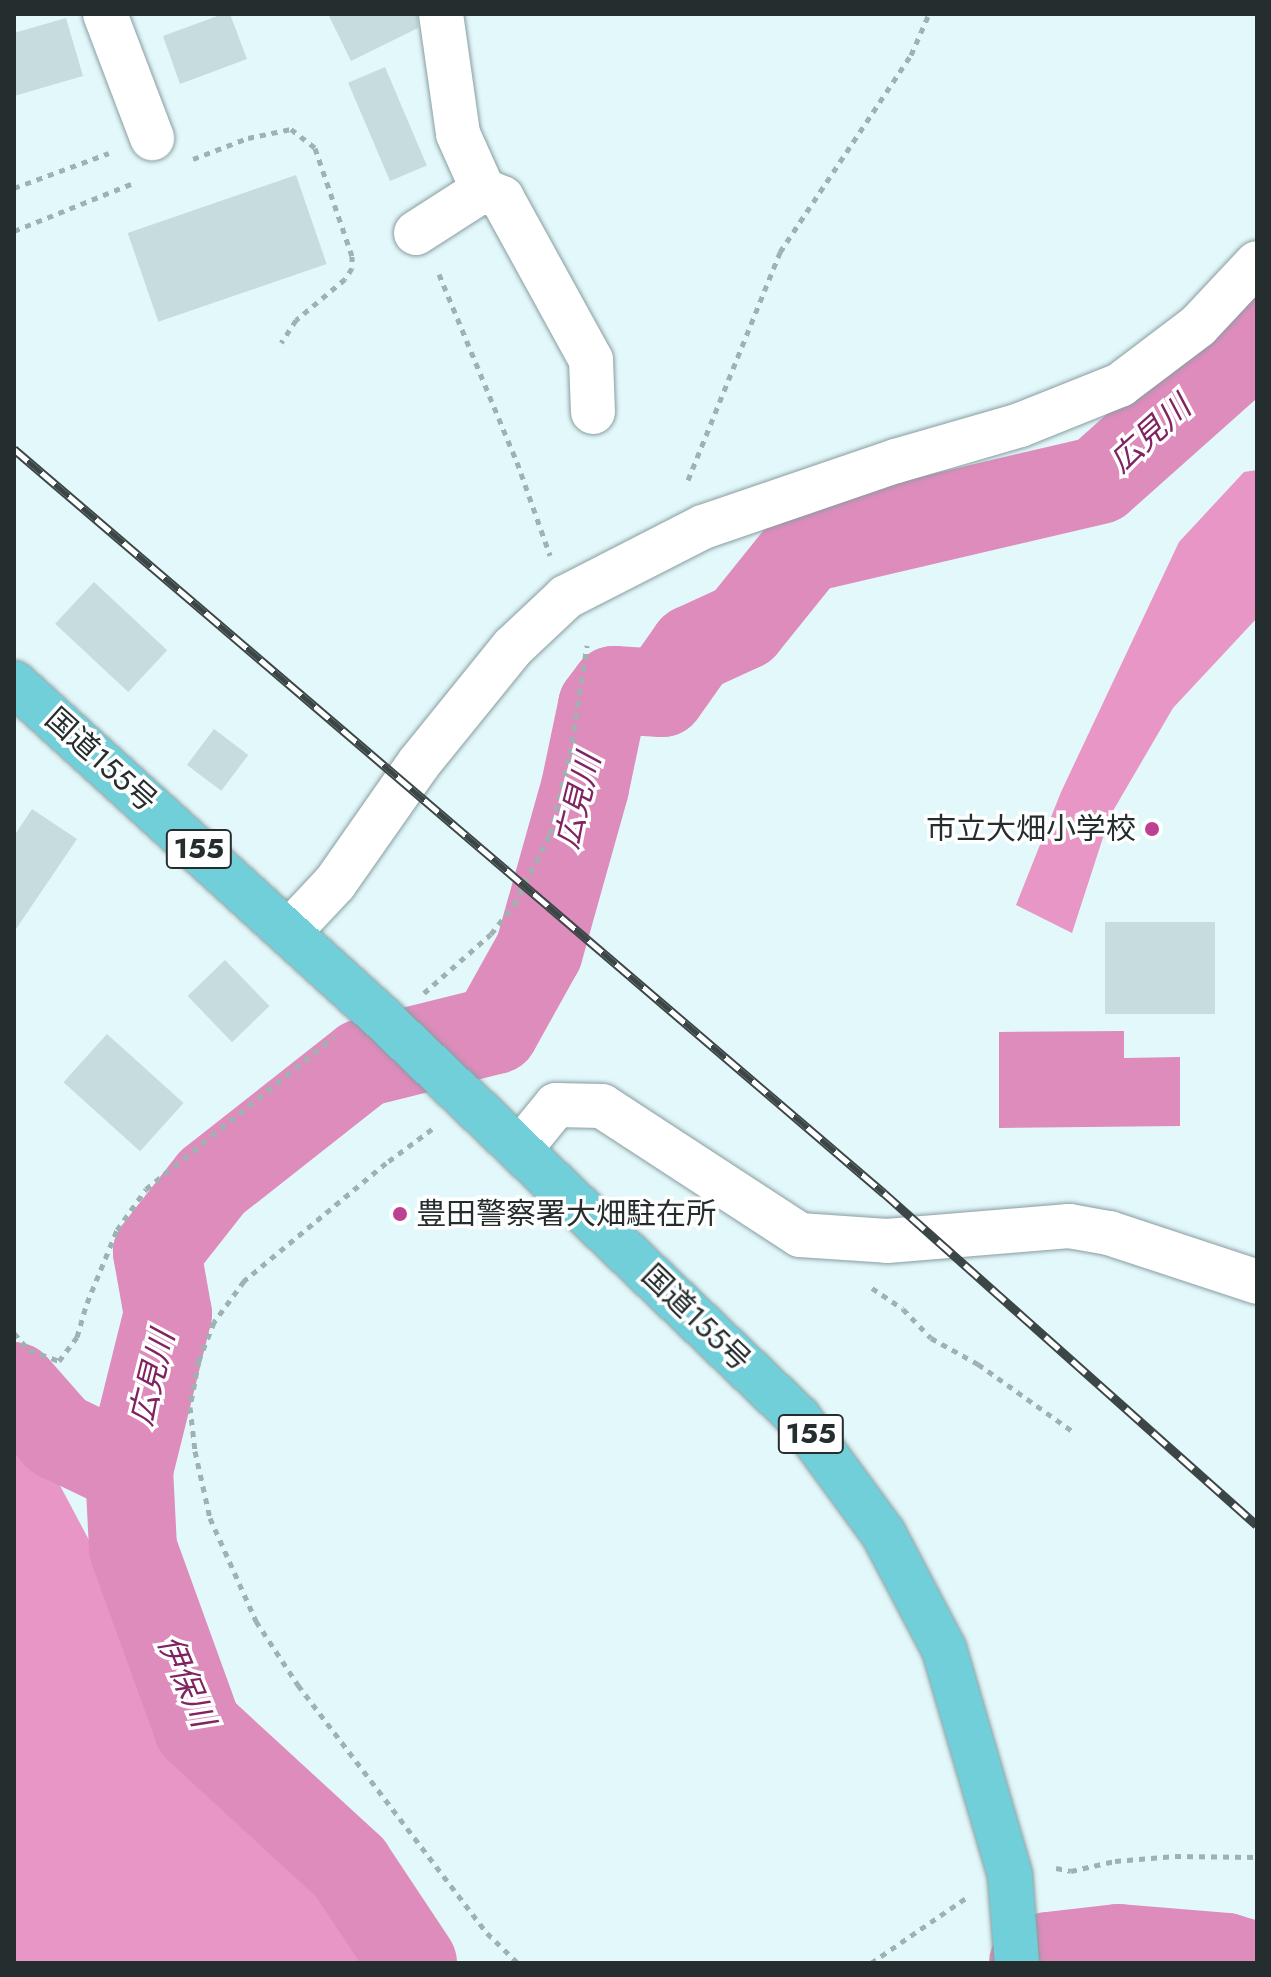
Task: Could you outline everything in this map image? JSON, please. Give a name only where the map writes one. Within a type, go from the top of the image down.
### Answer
[{"type":"highway","name":"国道155号","points":[[14,683],[376,1012],[798,1417],[883,1533],[944,1649],[1010,1875],[1017,1963]]},
{"type":"street","points":[[105,14],[149,158]]},
{"type":"street","points":[[441,14],[458,134],[483,190],[502,198],[591,360],[593,412]]},
{"type":"street","points":[[416,233],[483,190]]},
{"type":"street","points":[[289,932],[335,883],[419,763],[513,647],[572,594],[703,527],[896,461],[1020,425],[1120,385],[1198,326],[1257,263]]},
{"type":"street","points":[[520,1149],[556,1105],[602,1106],[800,1235],[887,1241],[1069,1226],[1109,1233],[1257,1282]]},
{"type":"path","points":[[672,543],[682,495],[780,252],[911,55],[929,14]]},
{"type":"path","points":[[189,161],[248,138],[291,129],[315,148],[352,256],[352,268],[345,279],[296,320],[281,343]]},
{"type":"path","points":[[14,188],[149,158]]},
{"type":"path","points":[[14,231],[149,158]]},
{"type":"path","points":[[416,233],[434,262],[572,594],[592,621],[570,754],[550,834],[514,905],[491,934],[423,993]]},
{"type":"path","points":[[14,1333],[29,1350],[59,1361],[77,1337],[87,1303],[117,1230],[146,1189],[376,1012]]},
{"type":"path","points":[[466,1097],[244,1281],[214,1322],[199,1360],[190,1407],[195,1451],[210,1518],[256,1621],[298,1685],[487,1933],[518,1963]]},
{"type":"path","points":[[868,1286],[903,1309],[931,1338],[978,1364],[1075,1433]]},
{"type":"shaded area","points":[[1257,470],[1257,618],[1173,708],[1110,816],[1072,933],[1016,905],[1061,792],[1179,542],[1244,472]]},
{"type":"shaded area","points":[[1124,1031],[1124,1058],[1180,1057],[1180,1126],[999,1128],[999,1032]]},
{"type":"shaded area","points":[[14,1419],[39,1446],[115,1589],[174,1733],[337,1889],[386,1963],[14,1963]]},
{"type":"building","points":[[230,14],[247,59],[180,84],[163,36]]},
{"type":"building","points":[[328,14],[417,14],[418,28],[351,61]]},
{"type":"building","points":[[66,18],[83,76],[14,96],[14,33]]},
{"type":"building","points":[[385,67],[427,165],[390,181],[348,83]]},
{"type":"building","points":[[296,175],[327,264],[158,322],[128,233]]},
{"type":"building","points":[[94,582],[167,650],[128,692],[55,624]]},
{"type":"building","points":[[214,729],[248,755],[221,791],[187,765]]},
{"type":"building","points":[[32,809],[77,839],[14,932],[14,836]]},
{"type":"building","points":[[1105,922],[1215,922],[1215,1014],[1105,1014]]},
{"type":"building","points":[[225,960],[269,1006],[232,1042],[188,996]]},
{"type":"building","points":[[107,1034],[184,1103],[140,1151],[64,1082]]},
{"type":"waterway","name":"広見川","points":[[413,1963],[350,1868],[198,1728],[133,1548],[129,1470],[168,1314],[157,1252],[212,1182],[363,1063],[495,1030],[539,951],[585,787],[602,706],[614,690],[662,693],[693,649],[743,626],[805,549],[1099,480],[1257,339]]},
{"type":"waterway","name":"伊保川","points":[[14,1386],[58,1436],[129,1470]]},
{"type":"waterway","name":"伊保川","points":[[1033,1963],[1049,1956],[1119,1948],[1226,1957],[1246,1963]]},
{"type":"railway","points":[[14,449],[884,1193],[1257,1525]]},
{"type":"place","name":"市立大畑小学校","points":[[1152,829]]},
{"type":"place","name":"豊田警察署大畑駐在所","points":[[400,1214]]}]
